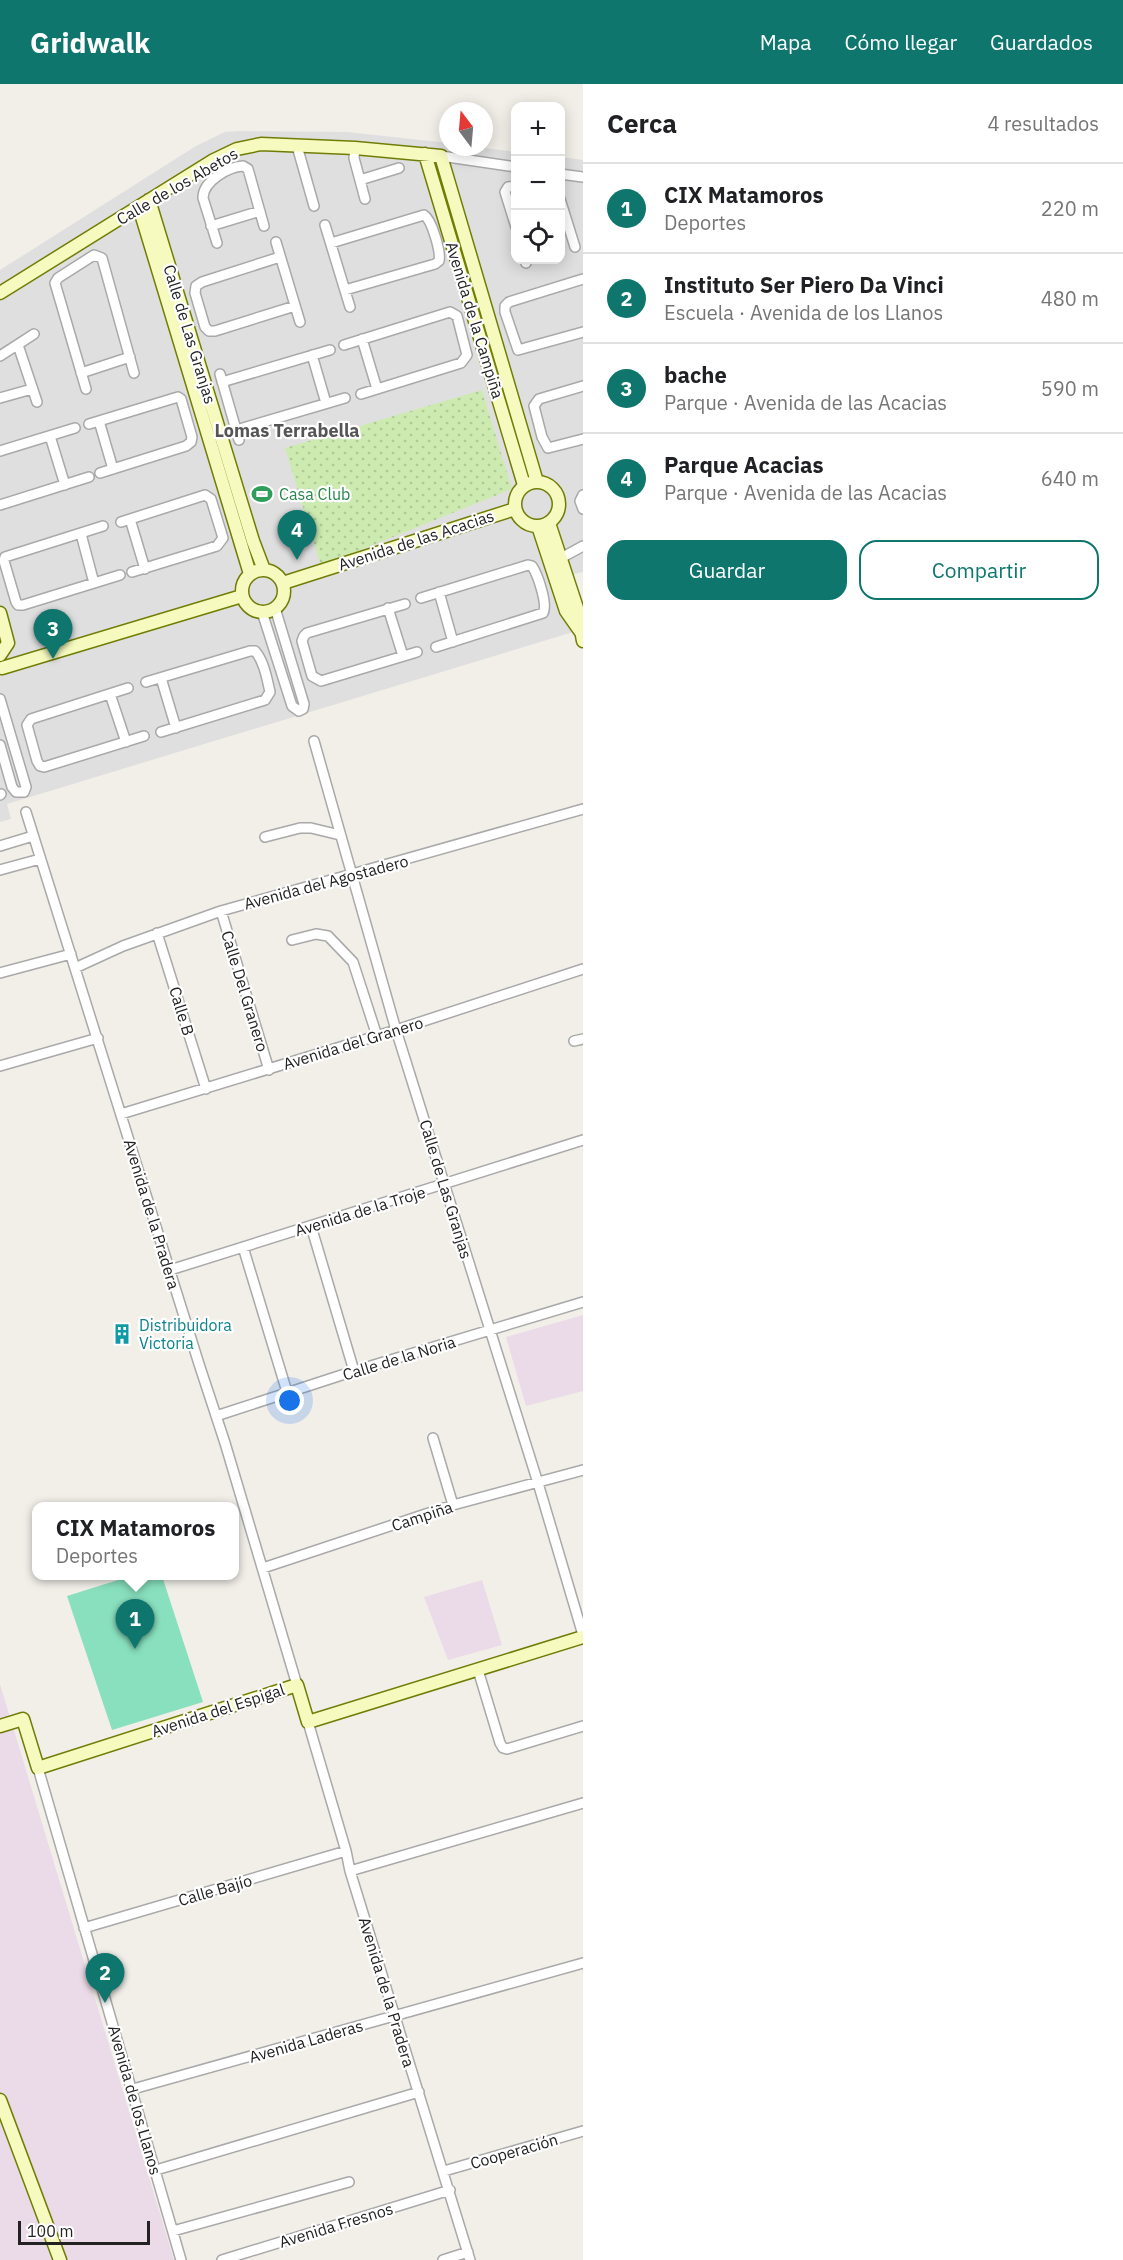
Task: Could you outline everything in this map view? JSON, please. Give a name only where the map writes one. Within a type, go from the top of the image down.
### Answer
[{"type":"street","name":"Calle de los Abetos","points":[[0,293],[212,161],[247,146],[355,148],[439,156]]},
{"type":"street","points":[[297,146],[314,206]]},
{"type":"street","points":[[355,148],[354,158],[365,199]]},
{"type":"street","name":"Avenida de la Campiña","points":[[425,154],[524,485]]},
{"type":"street","name":"Calle de los Abetos","points":[[441,156],[511,166]]},
{"type":"street","name":"Avenida de la Campiña","points":[[441,156],[537,482]]},
{"type":"street","points":[[212,161],[220,175]]},
{"type":"street","points":[[217,243],[203,198],[203,191],[220,175],[237,166],[246,167],[264,226]]},
{"type":"street","points":[[360,180],[399,168]]},
{"type":"street","points":[[565,175],[583,177]]},
{"type":"street","points":[[511,187],[505,192],[511,211]]},
{"type":"street","name":"Calle de Las Granjas","points":[[144,204],[184,314],[232,514],[250,574]]},
{"type":"street","name":"Calle de Las Granjas","points":[[144,204],[208,414],[264,570]]},
{"type":"street","points":[[211,226],[260,211]]},
{"type":"street","points":[[331,243],[424,215],[429,218],[435,238],[440,256],[439,261],[435,264],[345,290]]},
{"type":"street","points":[[325,225],[350,307]]},
{"type":"street","points":[[565,230],[574,247]]},
{"type":"street","points":[[435,238],[449,233]]},
{"type":"street","points":[[276,242],[300,322]]},
{"type":"street","points":[[69,251],[77,266]]},
{"type":"street","points":[[86,389],[55,283],[58,278],[94,255],[102,258],[134,373]]},
{"type":"street","points":[[280,257],[202,282],[196,286],[195,293],[205,327],[209,331],[215,331],[295,306]]},
{"type":"street","points":[[583,279],[509,302],[505,306],[515,347],[521,351],[583,332]]},
{"type":"street","points":[[184,314],[200,309]]},
{"type":"street","points":[[344,345],[450,312],[457,316],[467,355],[461,363],[361,394]]},
{"type":"street","points":[[493,332],[509,327]]},
{"type":"street","points":[[462,335],[478,332]]},
{"type":"street","points":[[0,356],[34,334]]},
{"type":"street","points":[[362,339],[378,388]]},
{"type":"street","points":[[18,345],[37,402]]},
{"type":"street","points":[[330,350],[221,378],[238,435],[345,398]]},
{"type":"street","points":[[312,355],[326,403]]},
{"type":"street","points":[[81,373],[130,357]]},
{"type":"street","points":[[494,383],[507,379]]},
{"type":"street","points":[[583,386],[539,399],[534,406],[548,448],[583,439]]},
{"type":"street","points":[[0,398],[32,389]]},
{"type":"street","points":[[89,424],[173,397],[181,399],[192,437],[191,442],[186,446],[100,472]]},
{"type":"street","points":[[187,419],[230,408]]},
{"type":"street","points":[[99,421],[113,469]]},
{"type":"street","points":[[522,431],[539,425]]},
{"type":"street","points":[[0,451],[75,428]]},
{"type":"street","points":[[50,436],[65,485]]},
{"type":"street","points":[[0,504],[89,477]]},
{"type":"street","points":[[537,482],[548,485],[558,498],[556,514],[543,524],[523,522],[515,508],[516,495],[524,485],[537,482]]},
{"type":"street","points":[[132,572],[145,569],[217,546],[223,538],[211,499],[205,495],[125,520],[145,569]]},
{"type":"street","points":[[583,495],[580,501],[583,510]]},
{"type":"street","name":"Avenida de las Acacias","points":[[283,583],[515,508]]},
{"type":"street","points":[[217,519],[232,514]]},
{"type":"street","points":[[543,524],[559,553]]},
{"type":"street","points":[[436,647],[543,613],[546,606],[548,576],[543,524]]},
{"type":"street","points":[[103,526],[7,556],[4,561],[5,581],[16,602],[20,605],[120,575]]},
{"type":"street","points":[[81,534],[94,583]]},
{"type":"street","points":[[548,576],[559,553],[580,547]]},
{"type":"street","points":[[421,598],[528,565],[548,576],[580,607],[581,636]]},
{"type":"street","points":[[264,570],[276,573],[283,583],[284,597],[275,608],[262,612],[249,607],[242,596],[244,582],[250,574],[264,570]]},
{"type":"street","points":[[439,592],[453,642]]},
{"type":"street","points":[[567,594],[571,620],[581,636]]},
{"type":"street","points":[[1,671],[242,596]]},
{"type":"street","points":[[405,604],[308,633],[302,641],[312,675],[321,681],[417,652]]},
{"type":"street","points":[[262,612],[292,706],[297,711],[302,710],[304,704],[275,608]]},
{"type":"street","points":[[388,609],[403,656]]},
{"type":"street","points":[[0,613],[8,643],[0,655]]},
{"type":"street","points":[[146,682],[250,651],[255,651],[259,655],[266,675],[270,692],[265,700],[161,732]]},
{"type":"street","points":[[293,666],[308,661]]},
{"type":"street","points":[[266,675],[281,670]]},
{"type":"street","points":[[160,678],[176,728]]},
{"type":"street","points":[[129,688],[31,719],[27,725],[32,745],[39,765],[44,767],[144,736]]},
{"type":"street","points":[[110,694],[126,742]]},
{"type":"street","points":[[0,699],[26,787],[20,793],[12,787],[0,745]]},
{"type":"street","name":"Calle de Las Granjas","points":[[314,741],[396,1030],[538,1483],[583,1636]]},
{"type":"street","points":[[16,750],[32,745]]},
{"type":"street","name":"Avenida del Agostadero","points":[[75,969],[123,945],[221,911],[583,809]]},
{"type":"street","name":"Avenida de la Pradera","points":[[26,812],[216,1416],[297,1685]]},
{"type":"street","points":[[265,837],[300,828],[311,828],[340,835]]},
{"type":"street","points":[[0,846],[33,836]]},
{"type":"street","points":[[0,870],[40,859]]},
{"type":"street","name":"Calle Del Granero","points":[[221,911],[269,1070]]},
{"type":"street","name":"Calle B","points":[[157,933],[206,1089]]},
{"type":"street","points":[[292,940],[316,934],[328,936],[353,962],[377,1036]]},
{"type":"street","points":[[0,973],[71,954]]},
{"type":"street","name":"Avenida del Granero","points":[[122,1114],[269,1070],[583,969]]},
{"type":"street","points":[[0,1066],[98,1038]]},
{"type":"street","name":"Avenida de la Troje","points":[[170,1270],[583,1140]]},
{"type":"street","points":[[311,1226],[354,1371]]},
{"type":"street","points":[[243,1247],[287,1392]]},
{"type":"street","name":"Calle de la Noria","points":[[216,1416],[354,1371],[583,1302]]},
{"type":"street","points":[[433,1438],[453,1505]]},
{"type":"street","name":"Campiña","points":[[263,1568],[453,1505],[583,1470]]},
{"type":"street","points":[[308,1722],[583,1636]]},
{"type":"street","points":[[478,1670],[503,1748],[507,1749],[583,1726]]},
{"type":"street","name":"Avenida del Espigal","points":[[38,1768],[297,1685],[308,1722]]},
{"type":"street","points":[[0,1726],[23,1719],[38,1768]]},
{"type":"street","name":"Avenida de la Pradera","points":[[308,1722],[350,1871],[469,2256]]},
{"type":"street","name":"Avenida de los Llanos","points":[[38,1768],[181,2260]]},
{"type":"street","points":[[350,1871],[583,1803]]},
{"type":"street","name":"Calle Bajío","points":[[84,1928],[346,1851]]},
{"type":"street","name":"Avenida Laderas","points":[[133,2089],[583,1963]]},
{"type":"street","points":[[156,2170],[419,2092]]},
{"type":"street","points":[[0,2100],[60,2260]]},
{"type":"street","name":"Cooperación","points":[[444,2171],[583,2131]]},
{"type":"street","points":[[173,2231],[349,2182]]},
{"type":"street","name":"Avenida Fresnos","points":[[222,2260],[450,2190]]},
{"type":"street","points":[[443,2260],[469,2256]]},
{"type":"shaded area","points":[[225,132],[347,132],[439,142],[439,156],[493,156],[493,149],[511,151],[511,264],[565,264],[565,158],[583,160],[583,572],[570,575],[583,629],[7,804],[11,819],[0,822],[0,270],[196,146]]},
{"type":"shaded area","points":[[583,1315],[583,1391],[526,1406],[506,1337]]},
{"type":"shaded area","points":[[482,1580],[502,1645],[448,1660],[424,1597]]},
{"type":"shaded area","points":[[0,1684],[174,2260],[0,2260]]},
{"type":"green space","points":[[482,390],[512,489],[321,566],[285,448]]},
{"type":"green space","points":[[118,1580],[163,1580],[203,1702],[112,1730],[67,1596]]},
{"type":"place","name":"Casa Club","points":[[262,494]]},
{"type":"place","name":"Parque Acacias","points":[[297,560]]},
{"type":"place","name":"bache","points":[[53,659]]},
{"type":"place","name":"Distribuidora Victoria","points":[[122,1334]]},
{"type":"place","name":"CIX Matamoros","points":[[135,1649]]},
{"type":"place","name":"Instituto Ser Piero Da Vinci","points":[[105,2003]]},
{"type":"district","name":"Lomas Terrabella","points":[[287,431]]}]
